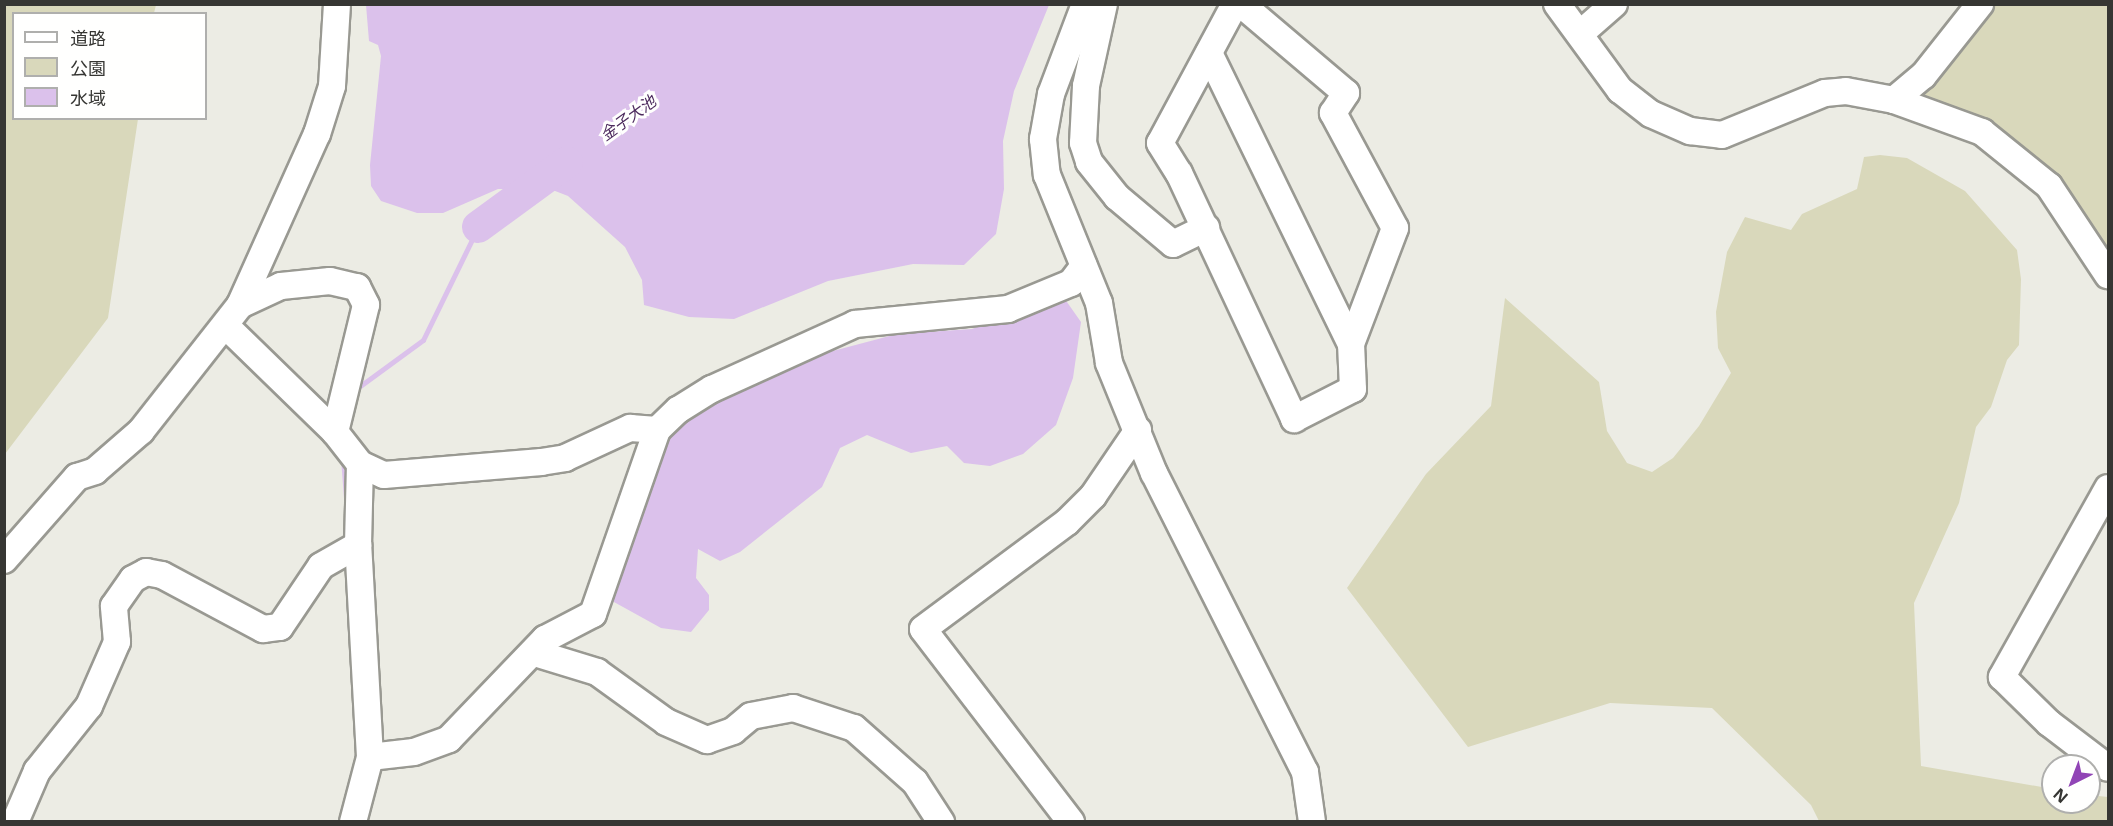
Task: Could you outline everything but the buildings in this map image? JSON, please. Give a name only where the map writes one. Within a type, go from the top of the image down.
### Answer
[{"type":"street","points":[[4,560],[77,477],[95,471],[141,430],[225,327],[240,305],[320,124],[332,86],[337,4]]},
{"type":"street","points":[[1085,4],[1051,94],[1043,139],[1047,175],[1099,303],[1109,363],[1154,473],[1305,772],[1312,822]]},
{"type":"street","points":[[1104,4],[1086,86],[1083,142],[1089,162],[1118,197],[1173,244],[1206,228]]},
{"type":"street","points":[[1235,4],[1160,143],[1206,228],[1294,420],[1353,389],[1351,344],[1395,228],[1333,113],[1346,93],[1241,4]]},
{"type":"street","points":[[1557,4],[1581,33],[1620,90],[1651,114],[1690,131],[1722,135],[1825,93],[1894,100],[1982,132],[2021,161],[2049,186],[2109,275]]},
{"type":"street","points":[[1581,33],[1614,4]]},
{"type":"street","points":[[1894,100],[1923,76],[1980,4]]},
{"type":"street","points":[[1209,53],[1351,344]]},
{"type":"street","points":[[370,757],[414,752],[449,739],[535,653],[545,639],[592,614],[657,430],[712,388],[855,324],[1008,309],[1071,282],[1084,266]]},
{"type":"street","points":[[240,305],[281,286],[330,281],[357,287],[366,305],[335,432]]},
{"type":"street","points":[[225,327],[335,432],[360,464],[384,476],[496,468],[565,458],[630,428],[657,430]]},
{"type":"street","points":[[1071,822],[923,629],[1067,522],[1093,496],[1138,430]]},
{"type":"street","points":[[353,822],[370,757],[350,550],[360,464]]},
{"type":"street","points":[[2109,488],[2002,677],[2049,723],[2109,768]]},
{"type":"street","points":[[15,822],[37,771],[89,706],[117,642],[114,606],[133,579],[146,572],[162,575],[263,629],[280,627],[321,566],[350,550]]},
{"type":"street","points":[[535,653],[597,672],[666,722],[707,740],[734,731],[751,716],[793,708],[854,728],[915,782],[941,822]]},
{"type":"green space","points":[[5,4],[156,5],[154,12],[12,12],[12,120],[138,120],[108,318],[5,454]]},
{"type":"green space","points":[[1984,5],[2108,5],[2108,263],[2057,184],[1910,88]]},
{"type":"green space","points":[[1880,155],[1907,158],[1965,191],[2017,250],[2021,279],[2019,345],[2007,360],[1991,407],[1976,427],[1959,503],[1914,603],[1921,766],[2041,787],[2041,814],[2101,814],[2101,796],[2108,797],[2108,821],[1819,821],[1811,805],[1712,708],[1610,703],[1468,747],[1347,588],[1426,474],[1491,406],[1505,298],[1599,382],[1607,431],[1627,463],[1652,472],[1673,458],[1699,426],[1731,373],[1718,348],[1716,312],[1727,252],[1745,217],[1791,230],[1802,214],[1857,189],[1864,157]]},
{"type":"water","points":[[366,4],[1049,5],[1014,91],[1003,141],[1004,189],[996,234],[964,265],[913,264],[828,281],[734,319],[689,317],[644,305],[642,280],[625,247],[568,196],[550,189],[498,189],[443,213],[417,213],[381,201],[371,186],[370,165],[381,56],[378,45],[369,41]]},
{"type":"water","points":[[1062,295],[1081,322],[1073,378],[1056,425],[1023,454],[990,466],[964,463],[947,446],[911,453],[867,435],[840,448],[822,487],[740,552],[720,561],[698,549],[696,578],[709,595],[709,610],[691,632],[661,628],[614,602],[613,569],[667,442],[689,416],[814,356],[897,334],[972,329]]},
{"type":"waterway","name":"金子大池","points":[[478,227],[567,162]]},
{"type":"waterway","points":[[356,389],[423,340],[478,227]]},
{"type":"waterway","points":[[343,458],[347,511]]},
{"type":"waterway","points":[[354,771],[358,748]]}]
